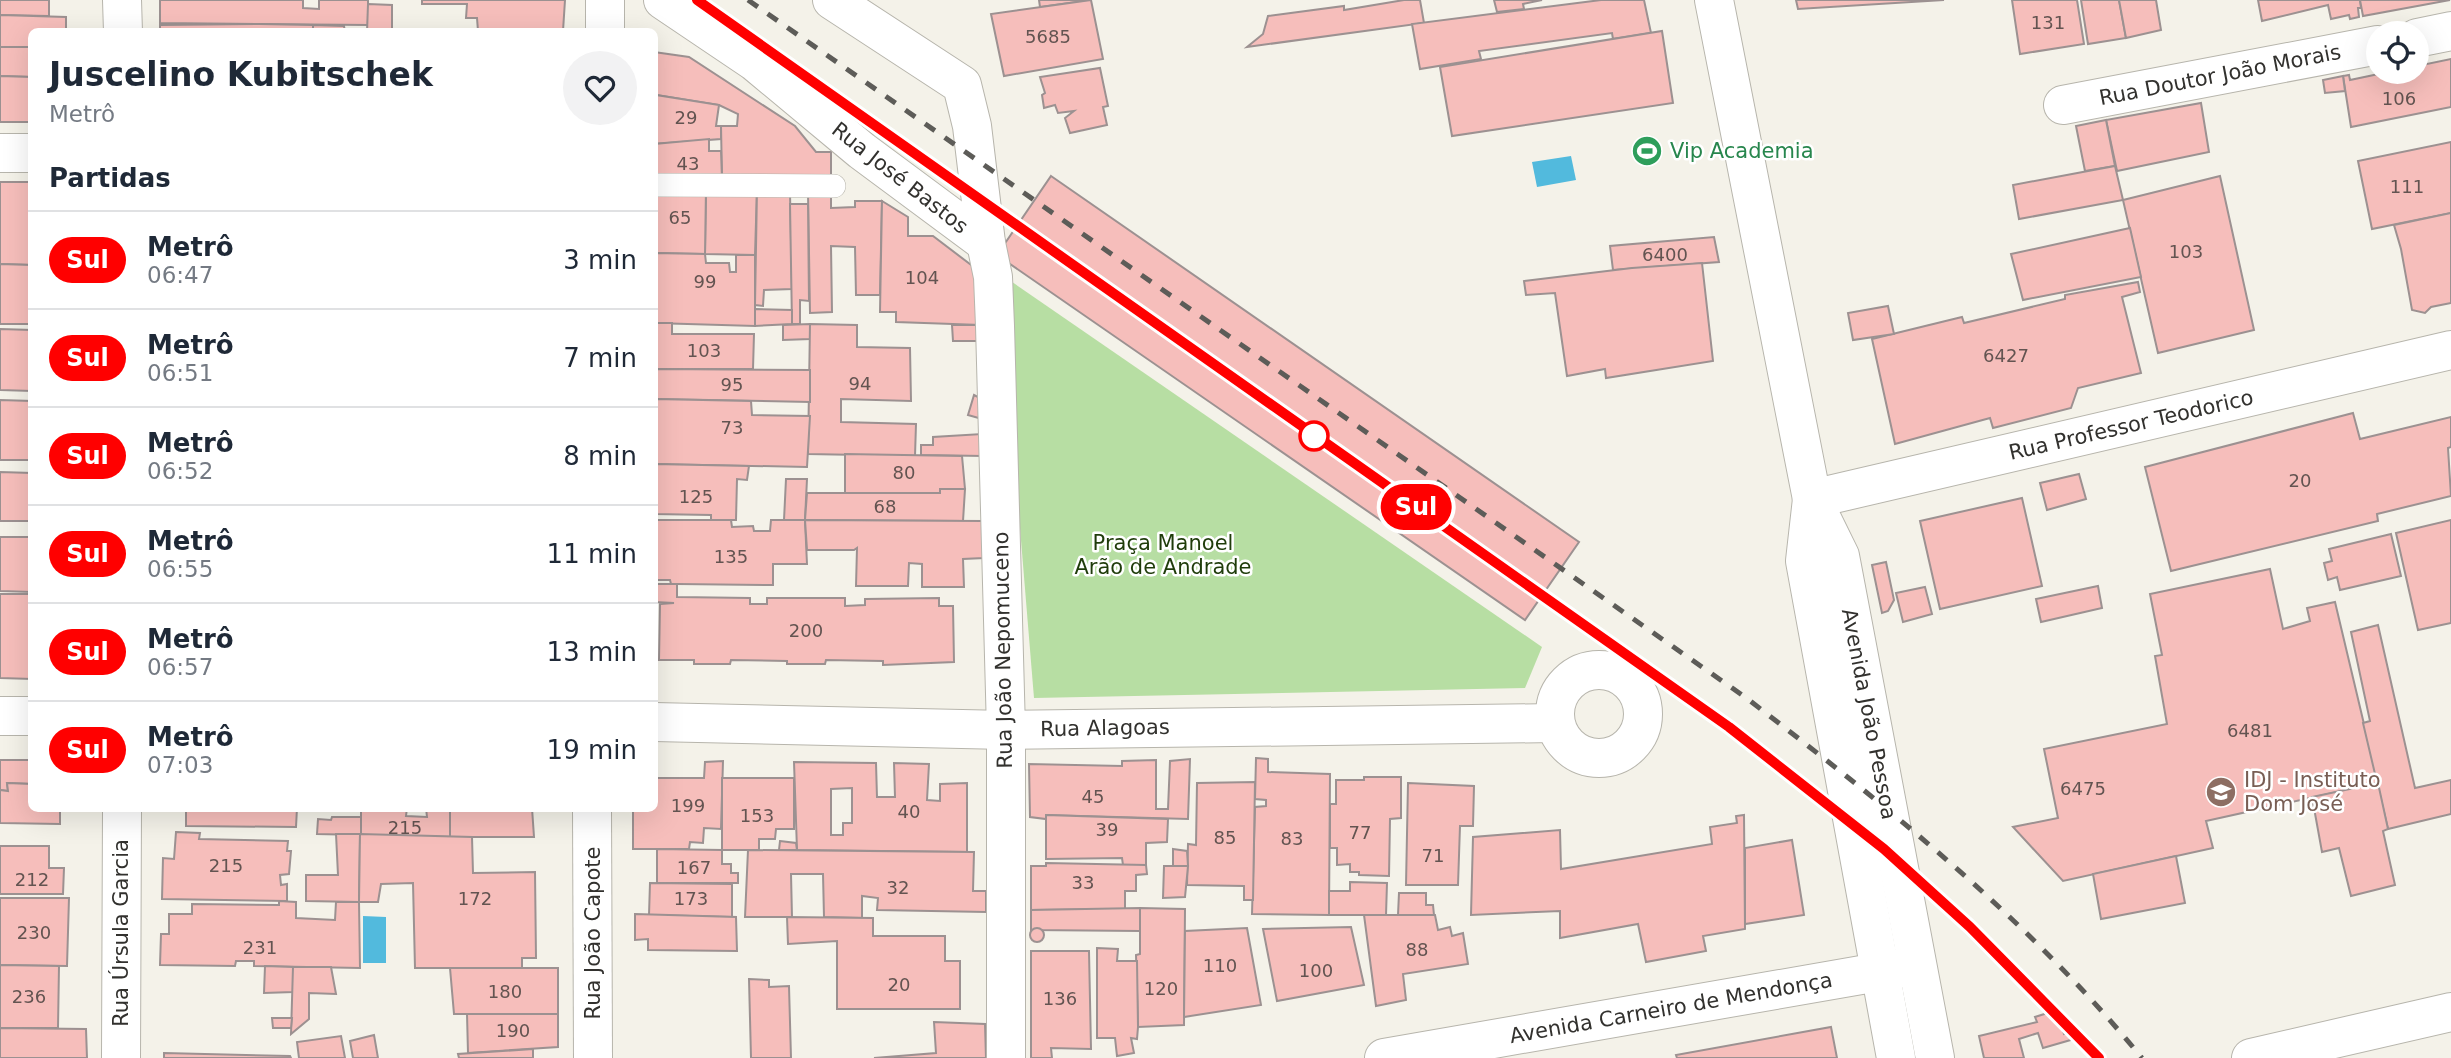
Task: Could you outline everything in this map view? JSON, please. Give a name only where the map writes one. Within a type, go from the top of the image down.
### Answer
[{"type":"street","points":[[122,0],[123,28]]},
{"type":"street","points":[[605,0],[605,28]]},
{"type":"street","name":"Rua José Bastos","points":[[663,0],[755,62],[862,151],[986,243]]},
{"type":"street","name":"Rua José Bastos","points":[[832,0],[962,85],[972,126],[986,243]]},
{"type":"street","name":"Avenida João Pessoa","points":[[1714,0],[1812,499],[1840,556],[1898,968],[1896,1058]]},
{"type":"street","points":[[2429,36],[2451,31]]},
{"type":"street","name":"Rua Doutor João Morais","points":[[2063,105],[2366,47]]},
{"type":"street","points":[[0,153],[28,153]]},
{"type":"street","name":"Rua João Nepomuceno","points":[[986,243],[993,277],[1006,730],[1006,1058]]},
{"type":"street","name":"Rua Professor Teodorico","points":[[1812,499],[2451,350]]},
{"type":"street","points":[[0,716],[28,716]]},
{"type":"street","name":"Rua Alagoas","points":[[658,722],[1006,730],[1555,723]]},
{"type":"street","name":"Rua Úrsula Garcia","points":[[121,1058],[122,812]]},
{"type":"street","name":"Rua João Capote","points":[[592,812],[593,1058]]},
{"type":"street","name":"Avenida João Pessoa","points":[[1898,968],[1935,1058]]},
{"type":"street","name":"Avenida Carneiro de Mendonça","points":[[1384,1058],[1898,968]]},
{"type":"street","points":[[2251,1058],[2451,1012]]},
{"type":"lane","points":[[658,185],[834,186]]},
{"type":"green space","name":"Praça Manoel Arão de Andrade","points":[[999,273],[1542,647],[1525,688],[1034,698]]},
{"type":"water","points":[[1571,156],[1576,180],[1537,187],[1532,162]]},
{"type":"water","points":[[363,916],[386,917],[386,963],[363,963]]},
{"type":"building","points":[[0,0],[49,0],[49,16],[0,15]]},
{"type":"building","points":[[160,0],[303,0],[303,8],[319,9],[319,0],[368,0],[368,25],[160,23]]},
{"type":"building","points":[[422,0],[565,0],[563,28],[478,28],[477,18],[466,18],[467,4],[422,4]]},
{"type":"building","points":[[1039,0],[1091,0],[1040,7]]},
{"type":"building","points":[[1091,0],[1103,59],[1004,76],[991,14]]},
{"type":"building","points":[[1420,0],[1424,23],[1247,47],[1263,34],[1268,16],[1344,6],[1344,10]]},
{"type":"building","points":[[1494,0],[1542,0],[1523,4],[1524,9],[1497,12]]},
{"type":"building","points":[[1601,0],[1644,0],[1651,33],[1613,39],[1612,33],[1479,51],[1481,59],[1420,69],[1412,24]]},
{"type":"building","points":[[1796,0],[1944,0],[1798,9]]},
{"type":"building","points":[[2012,0],[2077,0],[2084,44],[2020,54]]},
{"type":"building","points":[[2081,0],[2119,0],[2126,38],[2088,44]]},
{"type":"building","points":[[2119,0],[2156,0],[2161,30],[2126,38]]},
{"type":"building","points":[[2258,0],[2360,0],[2361,8],[2358,8],[2359,17],[2350,19],[2349,15],[2331,19],[2328,5],[2262,21]]},
{"type":"building","points":[[2360,0],[2450,0],[2363,16]]},
{"type":"building","points":[[368,4],[392,5],[392,28],[367,28]]},
{"type":"building","points":[[0,15],[66,17],[66,28],[28,28],[28,47],[0,47]]},
{"type":"building","points":[[160,25],[313,25],[313,28],[160,28]]},
{"type":"building","points":[[313,25],[344,28],[313,28]]},
{"type":"building","points":[[1662,31],[1673,103],[1452,136],[1440,67]]},
{"type":"building","points":[[0,47],[28,47],[28,77],[0,76]]},
{"type":"building","points":[[658,53],[689,57],[795,126],[816,152],[831,152],[831,184],[722,179],[721,126],[737,126],[738,114],[719,105],[658,95]]},
{"type":"building","points":[[2451,59],[2451,107],[2351,127],[2343,76],[2349,75],[2350,80],[2366,77],[2366,84],[2429,84],[2429,64]]},
{"type":"building","points":[[1100,68],[1108,106],[1103,107],[1107,125],[1070,133],[1065,118],[1074,111],[1058,113],[1055,105],[1044,108],[1042,95],[1045,93],[1040,77]]},
{"type":"building","points":[[0,76],[28,77],[28,122],[0,122]]},
{"type":"building","points":[[2343,76],[2345,91],[2325,93],[2323,80]]},
{"type":"building","points":[[658,95],[719,105],[716,126],[721,126],[721,139],[658,144]]},
{"type":"building","points":[[2201,103],[2209,152],[2117,171],[2106,120]]},
{"type":"building","points":[[2106,120],[2115,166],[2085,171],[2076,126]]},
{"type":"building","points":[[709,139],[709,151],[721,151],[722,179],[658,177],[658,144]]},
{"type":"building","points":[[2451,142],[2451,213],[2372,229],[2358,161]]},
{"type":"building","points":[[2115,166],[2123,200],[2019,219],[2013,185]]},
{"type":"building","points":[[1051,176],[1579,542],[1525,620],[997,255]]},
{"type":"building","points":[[2220,176],[2254,330],[2158,353],[2123,200]]},
{"type":"building","points":[[0,182],[28,182],[28,265],[0,264]]},
{"type":"building","points":[[706,188],[757,189],[755,255],[705,254]]},
{"type":"building","points":[[706,188],[705,254],[658,253],[658,189]]},
{"type":"building","points":[[757,189],[790,193],[792,289],[764,290],[763,306],[755,305]]},
{"type":"building","points":[[808,193],[831,193],[831,208],[855,207],[855,201],[882,201],[880,295],[856,295],[855,247],[831,246],[832,312],[810,313]]},
{"type":"building","points":[[882,201],[908,217],[908,236],[933,236],[983,274],[981,325],[896,322],[896,312],[880,312]]},
{"type":"building","points":[[790,204],[808,204],[809,301],[800,300],[800,324],[792,324]]},
{"type":"building","points":[[2451,213],[2451,303],[2431,307],[2425,313],[2412,310],[2394,225]]},
{"type":"building","points":[[2130,228],[2141,277],[2023,300],[2011,254]]},
{"type":"building","points":[[1714,237],[1719,262],[1613,270],[1610,246]]},
{"type":"building","points":[[658,253],[705,254],[706,263],[729,263],[730,272],[736,272],[736,255],[755,255],[755,326],[658,323]]},
{"type":"building","points":[[1702,263],[1713,361],[1606,378],[1605,369],[1567,376],[1555,293],[1526,295],[1524,281],[1632,268]]},
{"type":"building","points":[[0,264],[28,265],[28,324],[0,324]]},
{"type":"building","points":[[2138,282],[2140,292],[2122,297],[2141,373],[2078,388],[2071,408],[1993,428],[1990,418],[1895,444],[1872,339],[1962,317],[1964,323],[2065,299],[2065,295]]},
{"type":"building","points":[[1888,306],[1894,334],[1853,340],[1848,313]]},
{"type":"building","points":[[755,309],[792,310],[792,324],[755,326]]},
{"type":"building","points":[[658,323],[672,323],[672,334],[754,334],[753,369],[658,369]]},
{"type":"building","points":[[810,324],[810,339],[783,340],[783,325]]},
{"type":"building","points":[[810,324],[857,325],[857,347],[910,348],[911,401],[841,399],[841,422],[916,424],[915,456],[808,454]]},
{"type":"building","points":[[952,325],[981,325],[979,341],[953,341]]},
{"type":"building","points":[[0,329],[28,330],[28,391],[0,390]]},
{"type":"building","points":[[658,369],[810,370],[810,402],[658,399]]},
{"type":"building","points":[[974,395],[982,399],[982,419],[968,415]]},
{"type":"building","points":[[658,399],[751,401],[752,415],[810,416],[807,467],[658,464]]},
{"type":"building","points":[[0,400],[28,401],[28,460],[0,460]]},
{"type":"building","points":[[2353,413],[2360,439],[2451,417],[2451,447],[2448,448],[2451,496],[2377,514],[2378,521],[2171,571],[2145,467]]},
{"type":"building","points":[[982,434],[983,456],[921,455],[921,445],[933,445],[933,437]]},
{"type":"building","points":[[845,454],[962,456],[965,489],[940,489],[940,493],[845,493]]},
{"type":"building","points":[[658,464],[749,466],[747,480],[737,479],[736,520],[711,520],[711,515],[658,514]]},
{"type":"building","points":[[0,472],[28,473],[28,521],[0,521]]},
{"type":"building","points":[[2079,474],[2086,499],[2047,510],[2040,483]]},
{"type":"building","points":[[786,479],[807,479],[805,520],[784,520]]},
{"type":"building","points":[[940,489],[965,489],[963,521],[805,520],[807,493],[940,493]]},
{"type":"building","points":[[2022,498],[2042,586],[1940,609],[1920,521]]},
{"type":"building","points":[[658,520],[731,520],[732,527],[753,526],[754,531],[770,531],[771,520],[805,520],[807,564],[773,564],[773,585],[671,584],[670,580],[658,580]]},
{"type":"building","points":[[805,520],[983,521],[984,558],[963,559],[964,587],[922,587],[922,564],[909,563],[908,586],[856,586],[857,548],[807,550]]},
{"type":"building","points":[[2451,520],[2451,623],[2418,630],[2396,533]]},
{"type":"building","points":[[2391,534],[2401,576],[2340,590],[2337,577],[2328,580],[2324,563],[2332,561],[2329,549]]},
{"type":"building","points":[[0,537],[28,537],[28,592],[0,591]]},
{"type":"building","points":[[1886,562],[1894,600],[1888,611],[1882,613],[1872,565]]},
{"type":"building","points":[[2270,569],[2283,629],[2310,621],[2307,608],[2335,602],[2378,783],[2206,821],[2213,848],[2063,881],[2013,827],[2058,818],[2044,749],[2167,724],[2155,656],[2162,655],[2150,594]]},
{"type":"building","points":[[658,584],[677,584],[677,597],[750,598],[750,604],[767,604],[767,598],[845,598],[845,606],[865,605],[865,599],[939,598],[939,606],[953,606],[954,662],[883,665],[883,661],[826,660],[825,664],[787,664],[787,661],[731,660],[730,664],[694,664],[694,660],[659,660],[660,604],[674,603],[658,602]]},
{"type":"building","points":[[2098,586],[2102,608],[2041,622],[2036,599]]},
{"type":"building","points":[[1925,587],[1932,614],[1903,622],[1896,593]]},
{"type":"building","points":[[0,594],[28,594],[28,679],[0,678]]},
{"type":"building","points":[[2378,625],[2415,788],[2451,780],[2451,814],[2388,829],[2363,723],[2370,721],[2351,632]]},
{"type":"building","points":[[1256,758],[1268,759],[1268,772],[1330,774],[1329,915],[1252,914],[1255,807],[1266,806],[1266,800],[1255,799]]},
{"type":"building","points":[[1190,759],[1188,819],[1046,815],[1046,819],[1030,817],[1029,764],[1122,766],[1122,761],[1156,760],[1156,809],[1168,809],[1170,761]]},
{"type":"building","points":[[0,760],[28,760],[28,784],[7,783],[8,791],[0,790]]},
{"type":"building","points":[[723,761],[721,829],[704,828],[703,843],[690,842],[689,849],[633,849],[633,812],[658,812],[658,778],[704,778],[705,762]]},
{"type":"building","points":[[794,762],[876,763],[877,797],[895,797],[894,763],[929,764],[927,800],[940,801],[940,784],[967,783],[967,852],[797,850]],"holes":[[[852,788],[852,823],[843,823],[843,835],[831,835],[831,789]]]},
{"type":"building","points":[[1364,777],[1401,777],[1401,818],[1390,819],[1389,876],[1350,872],[1350,864],[1337,865],[1337,848],[1330,848],[1330,804],[1336,804],[1336,780],[1364,780]]},
{"type":"building","points":[[722,778],[794,778],[794,829],[776,829],[775,839],[759,839],[759,850],[722,850]]},
{"type":"building","points":[[1255,782],[1253,900],[1244,900],[1244,886],[1187,885],[1188,844],[1196,845],[1197,783]]},
{"type":"building","points":[[7,783],[28,784],[28,812],[60,812],[60,824],[0,823],[0,790],[8,791]]},
{"type":"building","points":[[1408,783],[1474,786],[1473,826],[1460,826],[1458,885],[1406,885]]},
{"type":"building","points":[[2378,783],[2388,829],[2383,831],[2395,885],[2351,896],[2339,848],[2322,852],[2312,797]]},
{"type":"building","points":[[186,812],[297,812],[296,827],[186,826]]},
{"type":"building","points":[[361,812],[406,812],[406,816],[427,817],[426,812],[450,812],[450,837],[361,835]]},
{"type":"building","points":[[450,812],[532,812],[534,837],[450,837]]},
{"type":"building","points":[[1046,815],[1168,819],[1167,842],[1146,843],[1146,865],[1123,865],[1122,858],[1046,859]]},
{"type":"building","points":[[1744,815],[1745,929],[1703,936],[1706,951],[1646,962],[1638,924],[1560,938],[1560,911],[1471,915],[1473,837],[1560,830],[1561,869],[1712,844],[1710,827],[1737,823],[1736,816]]},
{"type":"building","points":[[332,817],[361,817],[361,835],[317,834],[318,819],[331,820]]},
{"type":"building","points":[[176,832],[200,833],[199,839],[288,841],[287,851],[291,851],[289,874],[280,875],[281,885],[287,884],[287,901],[162,899],[163,858],[174,859]]},
{"type":"building","points":[[336,834],[360,834],[359,902],[306,901],[306,875],[338,875]]},
{"type":"building","points":[[360,834],[472,837],[473,873],[535,872],[536,958],[522,958],[522,968],[415,968],[413,883],[381,884],[378,902],[359,902]]},
{"type":"building","points":[[1792,840],[1804,915],[1745,924],[1745,848]]},
{"type":"building","points":[[780,841],[796,843],[797,850],[779,850]]},
{"type":"building","points":[[0,846],[49,846],[49,868],[64,868],[63,894],[0,894]]},
{"type":"building","points":[[657,849],[722,850],[722,864],[731,864],[731,873],[738,873],[738,883],[657,883]]},
{"type":"building","points":[[1173,849],[1187,851],[1188,866],[1173,866]]},
{"type":"building","points":[[748,850],[974,852],[973,891],[986,891],[986,912],[877,910],[878,898],[862,896],[862,918],[824,917],[823,874],[791,874],[792,917],[745,917]]},
{"type":"building","points":[[2176,856],[2185,903],[2101,919],[2093,874]]},
{"type":"building","points":[[1046,863],[1146,865],[1147,874],[1136,875],[1136,891],[1125,891],[1125,909],[1031,910],[1031,866],[1046,866]]},
{"type":"building","points":[[1164,866],[1188,866],[1185,897],[1163,898]]},
{"type":"building","points":[[1350,882],[1387,883],[1386,915],[1329,915],[1329,891],[1350,891]]},
{"type":"building","points":[[650,883],[732,884],[732,917],[649,915]]},
{"type":"building","points":[[1399,893],[1426,893],[1426,905],[1433,905],[1434,915],[1398,915]]},
{"type":"building","points":[[0,898],[69,898],[67,966],[0,965]]},
{"type":"building","points":[[279,901],[296,902],[296,918],[335,920],[336,902],[359,902],[360,968],[254,966],[254,961],[236,961],[235,966],[160,965],[161,934],[169,934],[169,914],[192,914],[192,904],[279,905]]},
{"type":"building","points":[[1140,908],[1140,931],[1031,930],[1031,910]]},
{"type":"building","points":[[1140,908],[1185,909],[1184,1025],[1138,1027],[1136,955],[1140,954]]},
{"type":"building","points":[[635,914],[736,917],[737,951],[648,950],[648,939],[635,940]]},
{"type":"building","points":[[1364,915],[1435,915],[1438,930],[1450,927],[1452,936],[1463,933],[1468,964],[1403,974],[1406,1000],[1376,1006]]},
{"type":"building","points":[[787,917],[873,918],[873,936],[945,936],[945,961],[960,961],[960,1009],[837,1009],[837,941],[788,944]]},
{"type":"building","points":[[1351,927],[1364,985],[1277,1001],[1263,929]]},
{"type":"building","points":[[1037,928],[1042,930],[1042,940],[1037,942],[1032,940],[1030,935],[1032,930]]},
{"type":"building","points":[[1247,928],[1261,1005],[1184,1017],[1185,931]]},
{"type":"building","points":[[1097,948],[1118,949],[1117,961],[1137,961],[1138,1027],[1137,1039],[1131,1038],[1134,1053],[1117,1056],[1115,1038],[1097,1038]]},
{"type":"building","points":[[1031,951],[1089,951],[1091,1049],[1051,1048],[1052,1058],[1031,1058]]},
{"type":"building","points":[[0,965],[59,966],[58,1028],[0,1028]]},
{"type":"building","points":[[265,966],[293,967],[293,992],[264,993]]},
{"type":"building","points":[[293,967],[331,967],[336,994],[309,993],[309,1019],[291,1034]]},
{"type":"building","points":[[450,968],[558,968],[558,1014],[454,1014]]},
{"type":"building","points":[[749,979],[769,980],[769,987],[789,986],[791,1058],[751,1058]]},
{"type":"building","points":[[2057,1010],[2064,1034],[2071,1032],[2074,1039],[2043,1048],[2038,1033],[2019,1039],[2024,1058],[1984,1058],[1979,1036],[2037,1022],[2035,1017]]},
{"type":"building","points":[[467,1014],[558,1014],[558,1047],[468,1053]]},
{"type":"building","points":[[272,1018],[292,1018],[291,1028],[273,1028]]},
{"type":"building","points":[[934,1022],[985,1024],[986,1058],[874,1058],[936,1053]]},
{"type":"building","points":[[1831,1027],[1837,1058],[1677,1058],[1676,1055]]},
{"type":"building","points":[[0,1028],[86,1029],[87,1058],[0,1058]]},
{"type":"building","points":[[374,1035],[378,1058],[353,1058],[350,1041]]},
{"type":"building","points":[[341,1036],[345,1058],[299,1058],[297,1042]]},
{"type":"building","points":[[533,1049],[533,1058],[459,1058],[458,1054]]},
{"type":"building","points":[[164,1053],[290,1056],[291,1058],[164,1058]]},
{"type":"railway","points":[[697,0],[1729,727],[1884,850],[1970,927],[2099,1058]]},
{"type":"railway","points":[[748,0],[1745,697],[1903,822],[2004,911],[2052,958],[2142,1058]]},
{"type":"metro line","name":"Sul","points":[[697,0],[1729,727],[1884,849],[1970,927],[2099,1058]]},
{"type":"place","name":"Vip Academia","points":[[1647,151]]},
{"type":"place","name":"IDJ - Instituto Dom José","points":[[2221,792]]}]
